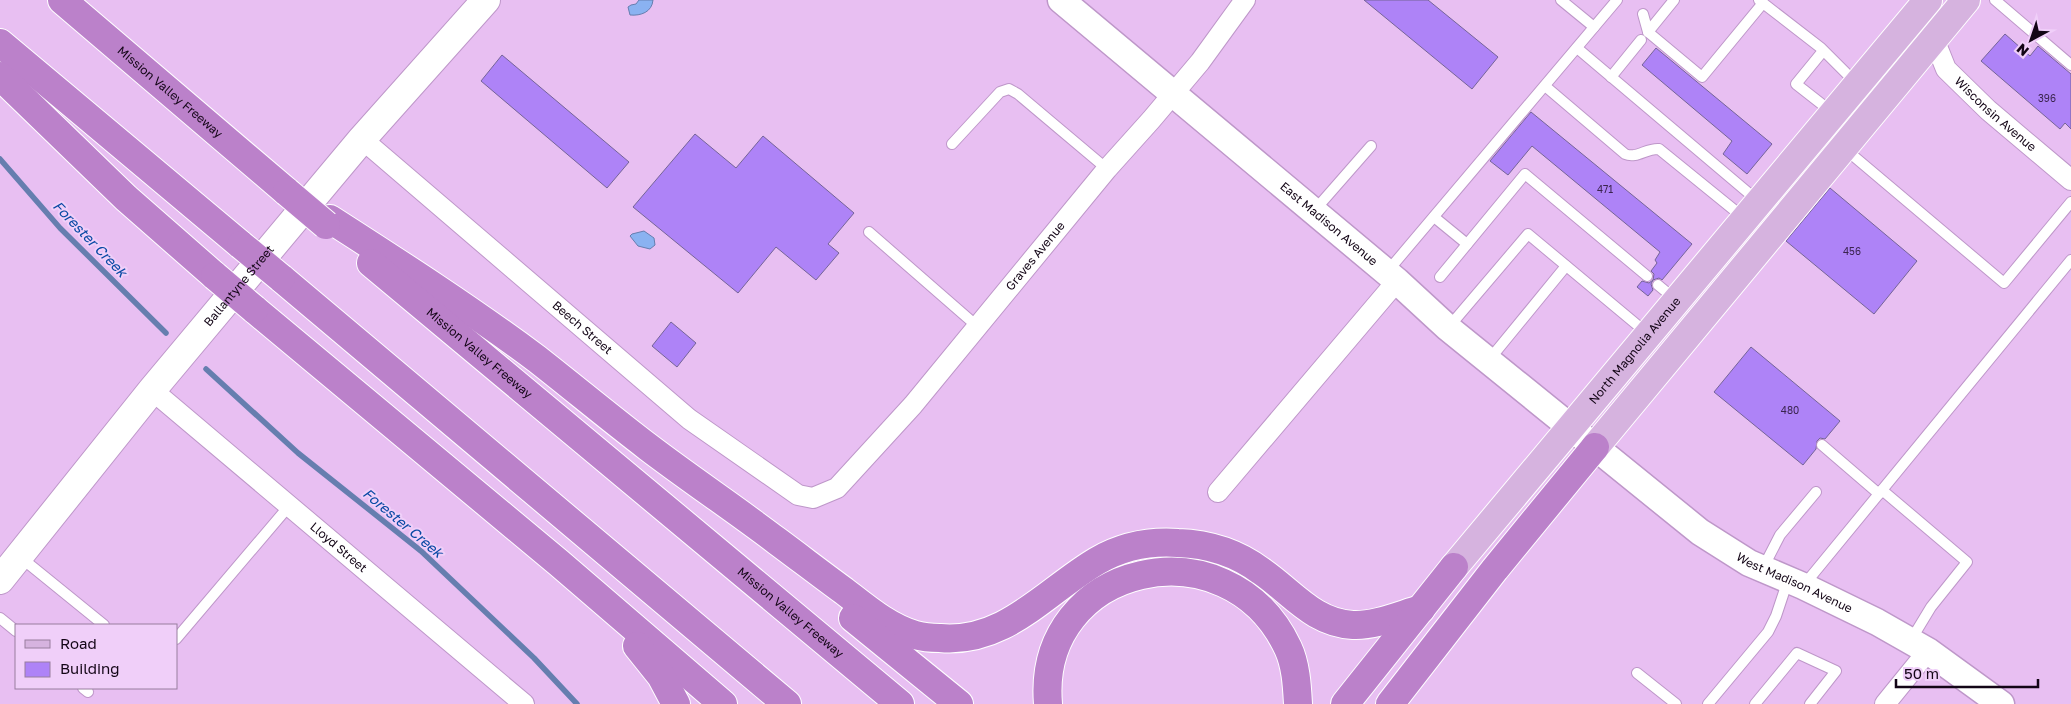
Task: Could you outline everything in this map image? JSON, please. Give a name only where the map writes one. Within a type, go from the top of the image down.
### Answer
[{"type":"highway","name":"Mission Valley Freeway","points":[[62,0],[287,192],[328,222],[900,704]]},
{"type":"highway","points":[[0,43],[787,704]]},
{"type":"highway","points":[[0,76],[126,198],[215,276],[723,704]]},
{"type":"highway","points":[[328,222],[440,290],[538,360],[649,448],[959,704]]},
{"type":"highway","points":[[1390,704],[1496,569],[1596,447]]},
{"type":"highway","points":[[649,448],[887,623],[915,635],[951,638],[974,636],[998,629],[1017,618],[1098,561],[1120,551],[1158,543],[1201,545],[1221,550],[1262,571],[1313,613],[1333,622],[1351,625],[1369,624],[1421,609]]},
{"type":"highway","points":[[559,564],[634,641],[661,676],[676,704]]},
{"type":"highway","name":"North Magnolia Avenue","points":[[1346,704],[1454,568]]},
{"type":"highway","points":[[1048,704],[1048,669],[1062,634],[1074,616],[1089,600],[1105,589],[1137,576],[1164,571],[1184,571],[1206,575],[1227,584],[1264,612],[1289,649],[1296,680],[1298,704]]},
{"type":"highway","points":[[1412,676],[1419,704]]},
{"type":"main road","name":"Ballantyne Street","points":[[0,580],[152,390],[362,140],[486,0]]},
{"type":"main road","points":[[1596,447],[1966,0]]},
{"type":"main road","name":"North Magnolia Avenue","points":[[1454,568],[1649,334],[1667,292],[1752,210],[1922,3]]},
{"type":"street","name":"East Madison Avenue","points":[[1061,0],[1392,277],[1448,328],[1596,447]]},
{"type":"street","name":"Graves Avenue","points":[[813,498],[837,488],[913,405],[1107,169],[1200,62],[1245,0]]},
{"type":"street","name":"Wisconsin Avenue","points":[[1922,3],[1946,69],[1988,110],[2071,180]]},
{"type":"street","name":"Beech Street","points":[[362,140],[689,419],[798,495],[813,498]]},
{"type":"street","points":[[1218,492],[1392,277]]},
{"type":"street","name":"Lloyd Street","points":[[152,390],[524,704]]},
{"type":"street","name":"West Madison Avenue","points":[[1596,447],[1700,532],[1749,563],[1796,582],[1877,622],[1919,646],[2001,704]]},
{"type":"street","points":[[1885,704],[1919,646]]},
{"type":"lane","points":[[1561,0],[1594,28]]},
{"type":"lane","points":[[1392,277],[1434,217],[1617,0]]},
{"type":"lane","points":[[1611,77],[1674,0]]},
{"type":"lane","points":[[1995,0],[2071,65]]},
{"type":"lane","points":[[1643,14],[1645,36],[1702,77],[1761,2],[1823,51],[1857,84]]},
{"type":"lane","points":[[1577,48],[1611,77],[1752,210]]},
{"type":"lane","points":[[1823,51],[1796,84],[1833,113]]},
{"type":"lane","points":[[1545,86],[1625,154],[1635,156],[1653,148],[1659,149],[1752,210]]},
{"type":"lane","points":[[952,144],[1000,92],[1009,89],[1107,169]]},
{"type":"lane","points":[[1314,212],[1370,146]]},
{"type":"lane","points":[[1843,147],[2004,283],[2071,202]]},
{"type":"lane","points":[[1440,277],[1525,174],[1647,276]]},
{"type":"lane","points":[[1434,217],[1467,244]]},
{"type":"lane","points":[[869,232],[978,327]]},
{"type":"lane","points":[[1448,328],[1528,234],[1649,334]]},
{"type":"lane","points":[[1708,704],[1768,632],[1796,582],[1881,492],[2071,260]]},
{"type":"lane","points":[[1489,360],[1566,266]]},
{"type":"lane","points":[[1822,445],[1967,562],[1931,606],[1919,646]]},
{"type":"lane","points":[[1763,568],[1780,535],[1816,492]]},
{"type":"lane","points":[[178,637],[289,506]]},
{"type":"lane","points":[[20,556],[103,624]]},
{"type":"lane","points":[[0,618],[15,630]]},
{"type":"lane","points":[[1755,704],[1797,653],[1836,671],[1810,704]]},
{"type":"lane","points":[[1637,673],[1676,704]]},
{"type":"water","points":[[639,0],[653,0],[651,8],[638,15],[630,15],[628,7],[636,4]]},
{"type":"water","points":[[644,231],[654,238],[655,245],[650,249],[638,246],[630,236]]},
{"type":"building","points":[[1364,0],[1428,0],[1498,57],[1472,89]]},
{"type":"building","points":[[2005,34],[2030,56],[2038,46],[2071,74],[2071,129],[2065,123],[2060,129],[1981,61]]},
{"type":"building","points":[[1656,48],[1772,144],[1747,174],[1723,154],[1732,141],[1642,65]]},
{"type":"building","points":[[502,55],[629,162],[607,188],[481,81]]},
{"type":"building","points":[[1531,112],[1692,244],[1662,280],[1659,278],[1653,280],[1654,274],[1651,271],[1657,263],[1655,260],[1660,252],[1532,146],[1508,175],[1490,161]]},
{"type":"building","points":[[695,134],[736,168],[763,136],[854,213],[828,244],[839,253],[816,280],[776,247],[738,293],[633,207]]},
{"type":"building","points":[[1830,188],[1917,261],[1874,314],[1786,241]]},
{"type":"building","points":[[1653,280],[1651,284],[1653,290],[1648,296],[1637,287],[1642,281],[1649,283]]},
{"type":"building","points":[[671,322],[696,343],[677,367],[652,346]]},
{"type":"building","points":[[1751,347],[1840,421],[1825,439],[1820,438],[1817,441],[1816,449],[1803,465],[1714,392]]},
{"type":"waterway","name":"Forester Creek","points":[[0,159],[60,228],[166,333]]},
{"type":"waterway","name":"Forester Creek","points":[[206,369],[298,453],[421,551],[534,658],[577,704]]}]
